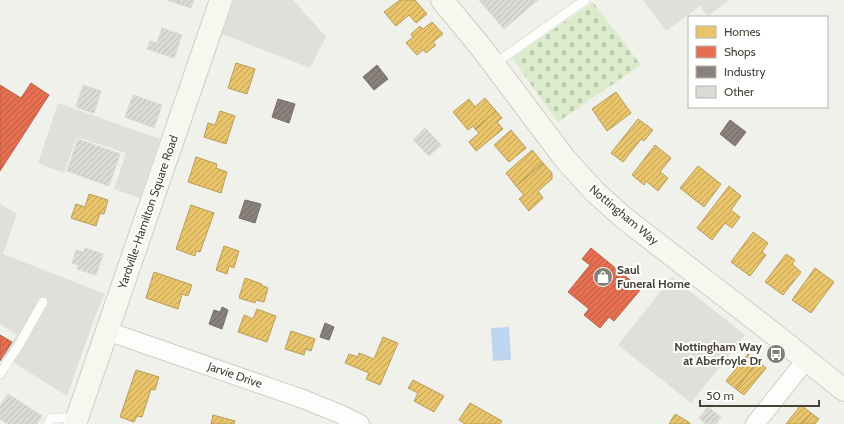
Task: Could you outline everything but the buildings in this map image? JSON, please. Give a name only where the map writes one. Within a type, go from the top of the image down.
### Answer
[{"type":"street","name":"Yardville-Hamilton Square Road","points":[[76,421],[221,0]]},
{"type":"street","name":"Nottingham Way","points":[[442,0],[494,64],[565,160],[595,192],[624,218],[844,390]]},
{"type":"street","name":"Jarvie Drive","points":[[107,331],[302,399],[340,414],[360,424]]},
{"type":"street","points":[[755,424],[806,360]]},
{"type":"lane","points":[[494,64],[585,0]]},
{"type":"lane","points":[[0,374],[20,343],[43,302]]},
{"type":"lane","points":[[48,424],[50,418],[76,421]]},
{"type":"green space","points":[[593,2],[641,65],[558,122],[512,58]]},
{"type":"shaded area","points":[[234,0],[293,0],[326,37],[310,68],[222,34]]},
{"type":"shaded area","points":[[643,0],[729,0],[708,16],[700,6],[666,31]]},
{"type":"shaded area","points":[[58,103],[160,139],[140,198],[114,189],[126,153],[77,137],[64,173],[38,163]]},
{"type":"shaded area","points":[[0,204],[17,214],[3,254],[105,294],[97,311],[67,396],[3,356],[17,335],[0,324]]},
{"type":"shaded area","points":[[672,277],[745,335],[691,403],[618,345]]},
{"type":"water","points":[[509,327],[511,360],[493,361],[491,328]]},
{"type":"place","name":"Saul Funeral Home","points":[[603,277]]},
{"type":"place","name":"Nottingham Way at Aberfoyle Dr","points":[[776,354]]}]
